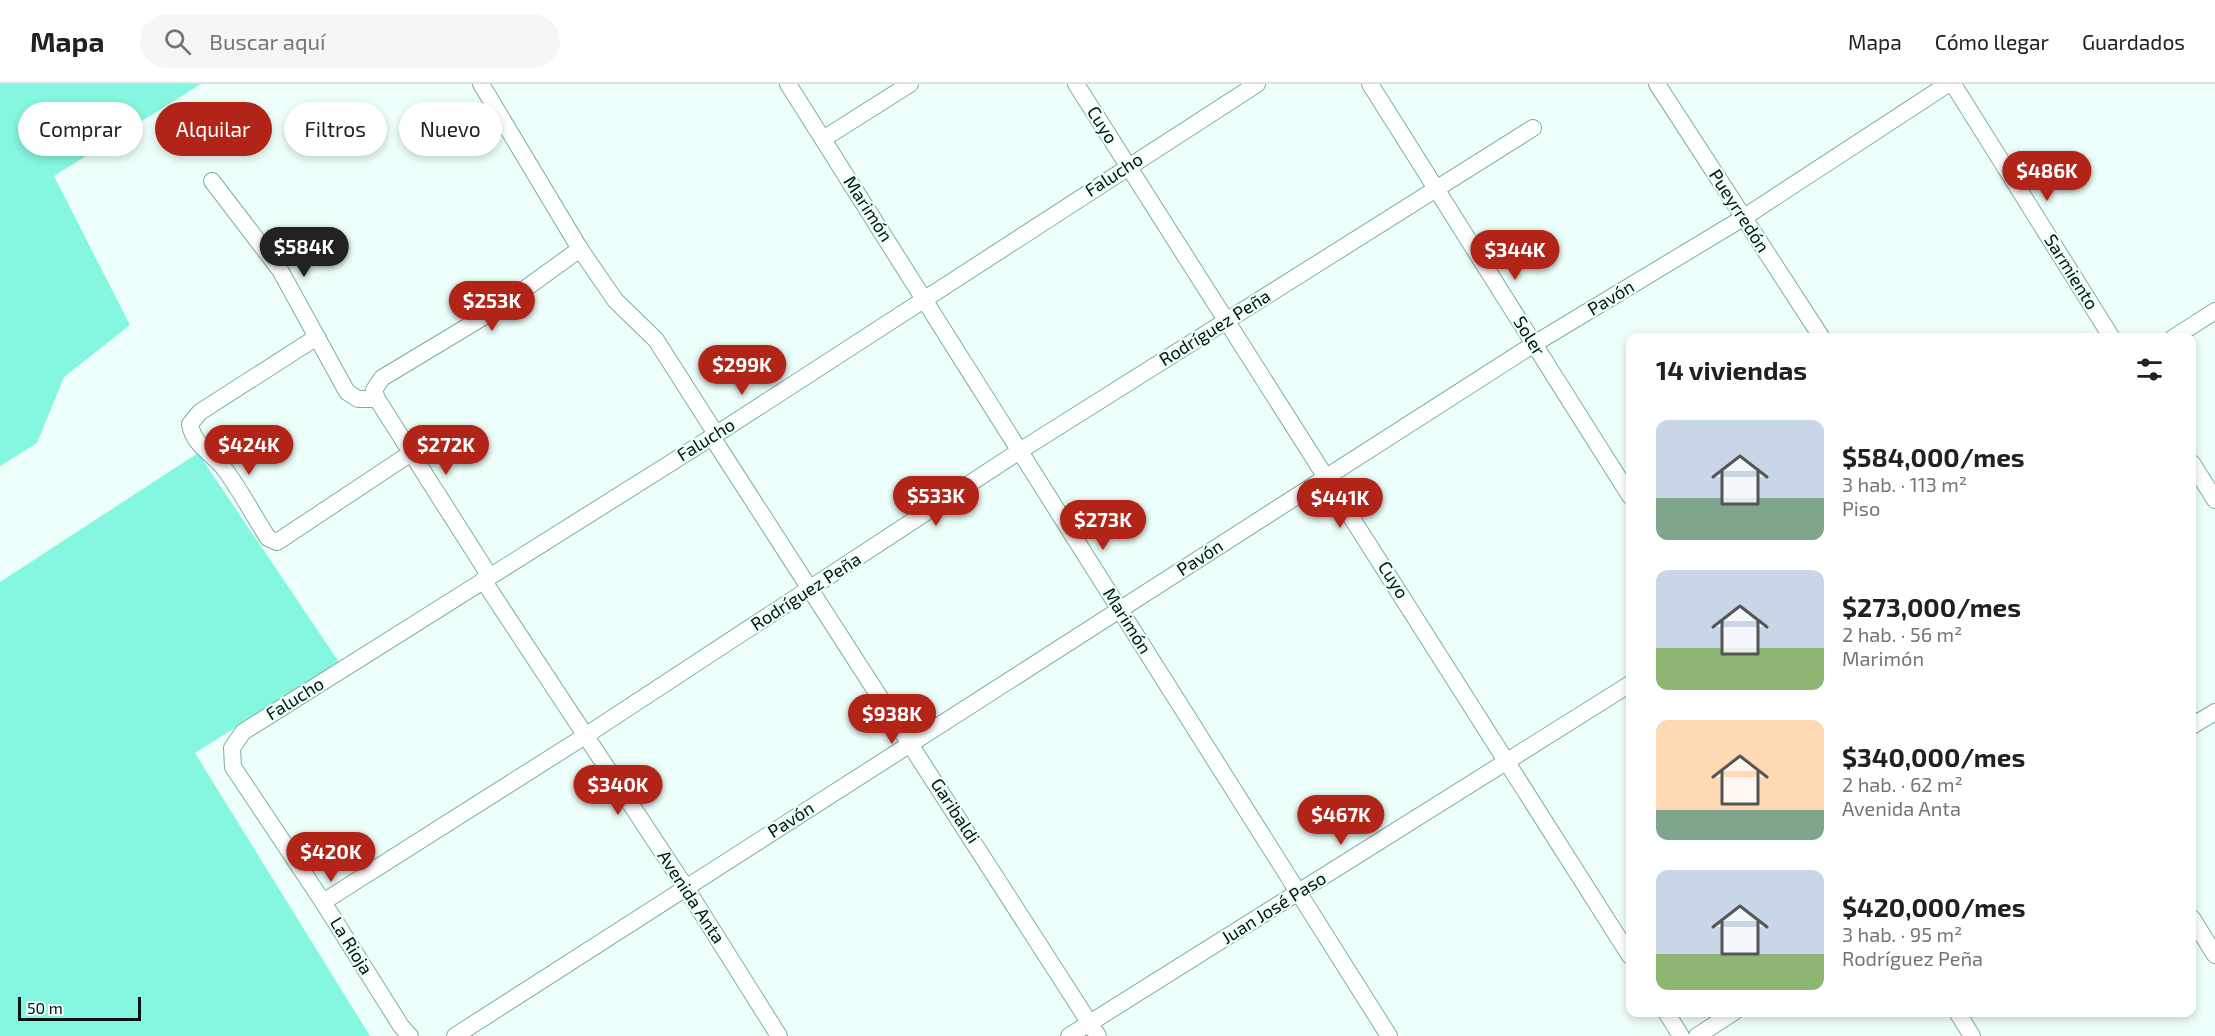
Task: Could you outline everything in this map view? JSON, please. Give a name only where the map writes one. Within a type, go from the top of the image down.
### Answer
[{"type":"street","name":"Garibaldi","points":[[481,84],[580,249],[615,300],[656,340],[811,589],[1093,1029]]},
{"type":"street","name":"Marimón","points":[[788,84],[926,298],[1018,452],[1389,1036]]},
{"type":"street","points":[[823,139],[910,84]]},
{"type":"street","name":"Cuyo","points":[[1076,84],[1626,950]]},
{"type":"street","name":"Falucho","points":[[243,732],[714,436],[1257,84]]},
{"type":"street","name":"Soler","points":[[1370,84],[1626,490]]},
{"type":"street","name":"Pueyrredón","points":[[1657,84],[1819,333]]},
{"type":"street","name":"Pavón","points":[[455,1036],[1534,344],[1743,218],[1948,84]]},
{"type":"street","name":"Sarmiento","points":[[1953,84],[2109,333]]},
{"type":"street","name":"Rodríguez Peña","points":[[323,902],[585,736],[1018,452],[1533,128]]},
{"type":"street","points":[[212,181],[280,270],[351,396],[377,399],[374,390],[382,378],[500,307],[580,249]]},
{"type":"street","points":[[2182,333],[2215,311]]},
{"type":"street","points":[[317,337],[200,412],[190,424],[192,433],[198,442],[223,467],[268,538],[277,542],[411,453]]},
{"type":"street","name":"Avenida Anta","points":[[377,399],[585,736],[686,888],[779,1036]]},
{"type":"street","points":[[2196,469],[2215,500]]},
{"type":"street","name":"Juan José Paso","points":[[1069,1036],[1093,1029],[1298,893],[1626,687]]},
{"type":"street","points":[[2196,724],[2215,712]]},
{"type":"street","name":"La Rioja","points":[[243,732],[232,748],[233,767],[323,902],[400,1026],[410,1036]]},
{"type":"street","points":[[2196,924],[2215,955]]},
{"type":"street","points":[[1669,1017],[1681,1036]]},
{"type":"street","points":[[1697,1036],[1726,1017]]},
{"type":"street","points":[[1960,1017],[1972,1036]]},
{"type":"green space","points":[[0,84],[201,84],[172,102],[155,102],[155,113],[143,120],[143,102],[18,102],[18,156],[86,156],[54,176],[130,325],[64,377],[37,443],[0,466]]},
{"type":"green space","points":[[198,453],[339,662],[195,753],[370,1036],[0,1036],[0,582]]}]
